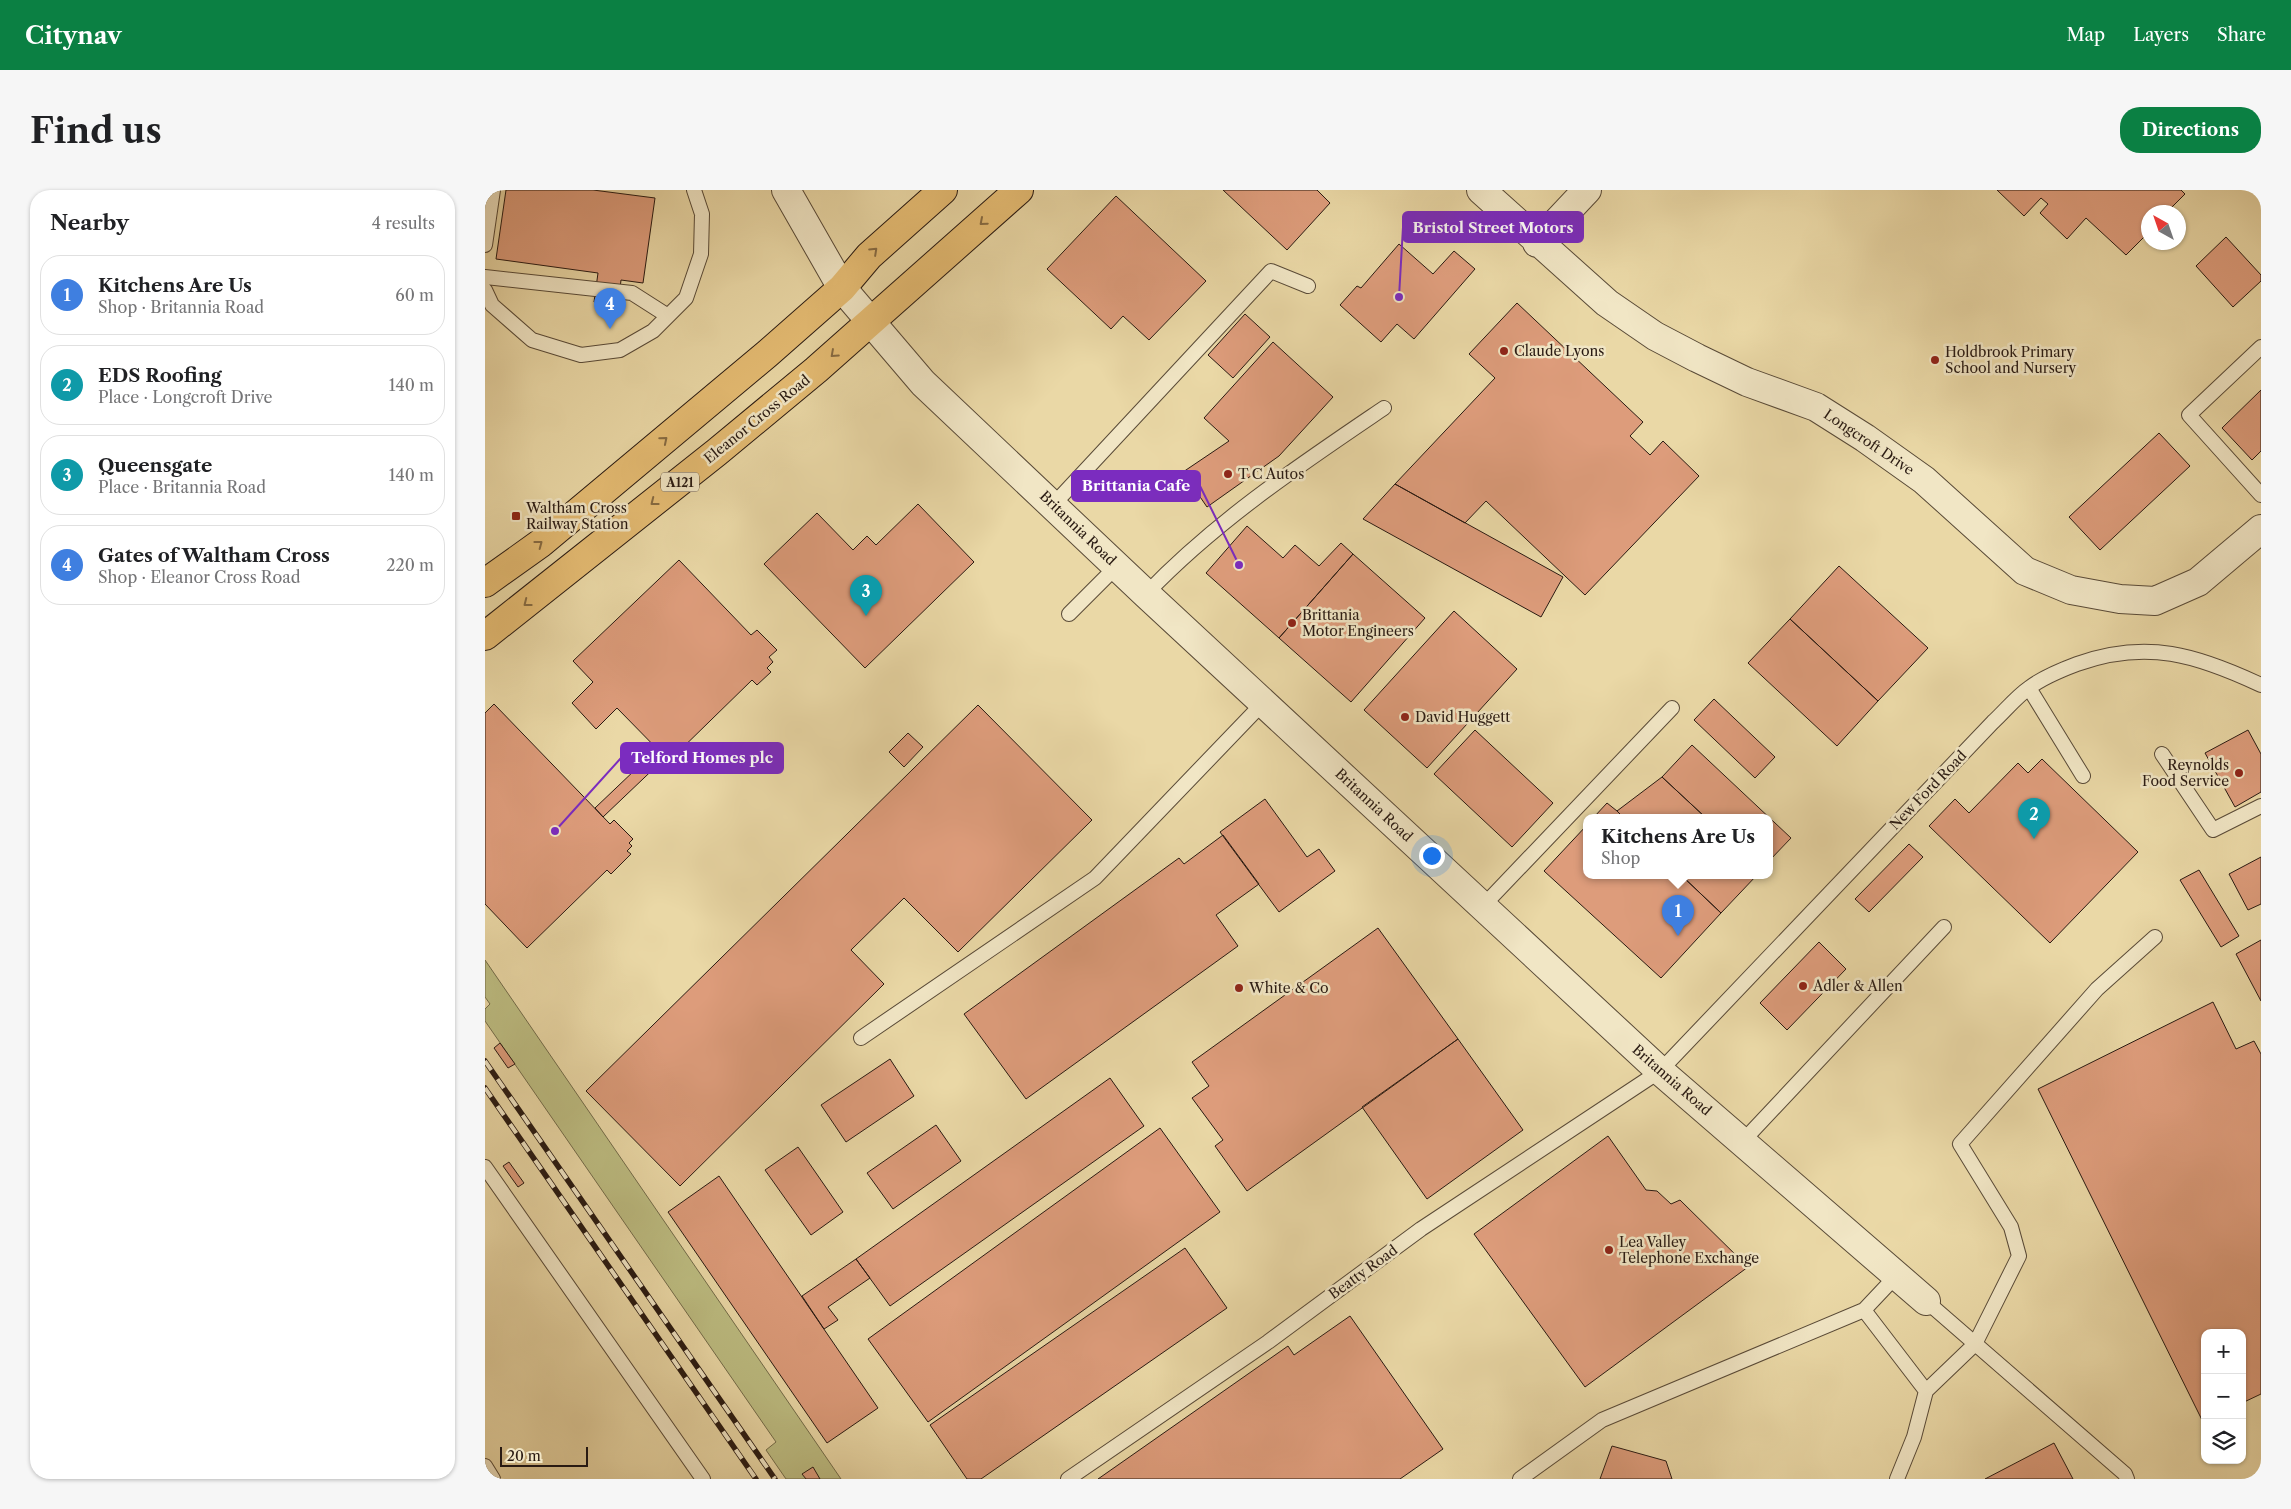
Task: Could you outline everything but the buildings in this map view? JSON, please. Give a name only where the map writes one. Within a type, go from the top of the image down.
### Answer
[{"type":"main road","points":[[485,583],[541,543],[843,288],[869,256],[943,190]]},
{"type":"main road","name":"Eleanor Cross Road","points":[[485,636],[717,452],[871,322],[1019,190]]},
{"type":"street","name":"Britannia Road","points":[[786,190],[843,288],[923,382],[1146,594],[1661,1071],[1926,1301]]},
{"type":"street","name":"Longcroft Drive","points":[[1481,190],[1537,243],[1607,303],[1655,336],[1747,382],[1816,408],[1865,438],[1924,480],[2025,571],[2071,590],[2120,599],[2155,601],[2199,582],[2261,529]]},
{"type":"street","points":[[1537,243],[1587,190]]},
{"type":"lane","points":[[485,245],[493,190]]},
{"type":"lane","points":[[485,290],[492,305],[532,340],[581,355],[620,350],[653,331],[686,298],[701,254],[702,214],[694,190]]},
{"type":"lane","points":[[1053,504],[1271,271],[1308,286]]},
{"type":"lane","points":[[485,277],[633,293],[668,316]]},
{"type":"lane","points":[[2261,347],[2189,415],[2261,494]]},
{"type":"lane","points":[[1146,594],[1181,558],[1219,524],[1285,475],[1385,408]]},
{"type":"lane","points":[[1069,614],[1117,566]]},
{"type":"lane","name":"New Ford Road","points":[[1661,1071],[1974,741],[2029,688],[2058,671],[2088,660],[2142,650],[2189,656],[2222,666],[2261,685]]},
{"type":"lane","points":[[2029,688],[2083,776]]},
{"type":"lane","points":[[861,1038],[1095,878],[1263,702]]},
{"type":"lane","points":[[1483,906],[1672,708]]},
{"type":"lane","points":[[2162,754],[2213,830],[2261,806]]},
{"type":"lane","points":[[1743,1141],[1944,927]]},
{"type":"lane","points":[[1897,1479],[1913,1436],[1926,1392],[1975,1344],[2019,1256],[2011,1227],[1960,1144],[2097,989],[2155,937]]},
{"type":"lane","name":"Beatty Road","points":[[1069,1479],[1268,1342],[1421,1229],[1661,1071]]},
{"type":"lane","points":[[485,1167],[703,1479]]},
{"type":"lane","points":[[1520,1479],[1602,1420],[1864,1310],[1897,1275]]},
{"type":"lane","points":[[1926,1301],[2125,1474],[2127,1479]]},
{"type":"lane","points":[[1864,1310],[1926,1392]]},
{"type":"lane","points":[[485,1466],[493,1479]]},
{"type":"green space","points":[[485,960],[841,1479],[786,1479],[766,1450],[776,1442],[485,1021],[485,1009],[490,1004],[485,997]]},
{"type":"railway","points":[[485,1061],[775,1479]]},
{"type":"railway","points":[[485,1088],[756,1479]]},
{"type":"place","name":"Bristol Street Motors","points":[[1399,297]]},
{"type":"place","name":"Gates of Waltham Cross","points":[[610,329]]},
{"type":"place","name":"Claude Lyons","points":[[1504,351]]},
{"type":"place","name":"Holdbrook Primary School and Nursery","points":[[1935,360]]},
{"type":"place","name":"T C Autos","points":[[1228,474]]},
{"type":"place","name":"Waltham Cross Railway Station","points":[[516,516]]},
{"type":"place","name":"Brittania Cafe","points":[[1239,565]]},
{"type":"place","name":"Queensgate","points":[[866,616]]},
{"type":"place","name":"Brittania Motor Engineers","points":[[1292,623]]},
{"type":"place","name":"David Huggett","points":[[1405,717]]},
{"type":"place","name":"Reynolds Food Service","points":[[2239,773]]},
{"type":"place","name":"Telford Homes plc","points":[[555,831]]},
{"type":"place","name":"EDS Roofing","points":[[2034,839]]},
{"type":"place","name":"Kitchens Are Us","points":[[1678,936]]},
{"type":"place","name":"Adler & Allen","points":[[1803,986]]},
{"type":"place","name":"White & Co","points":[[1239,988]]},
{"type":"place","name":"Lea Valley Telephone Exchange","points":[[1609,1250]]}]
